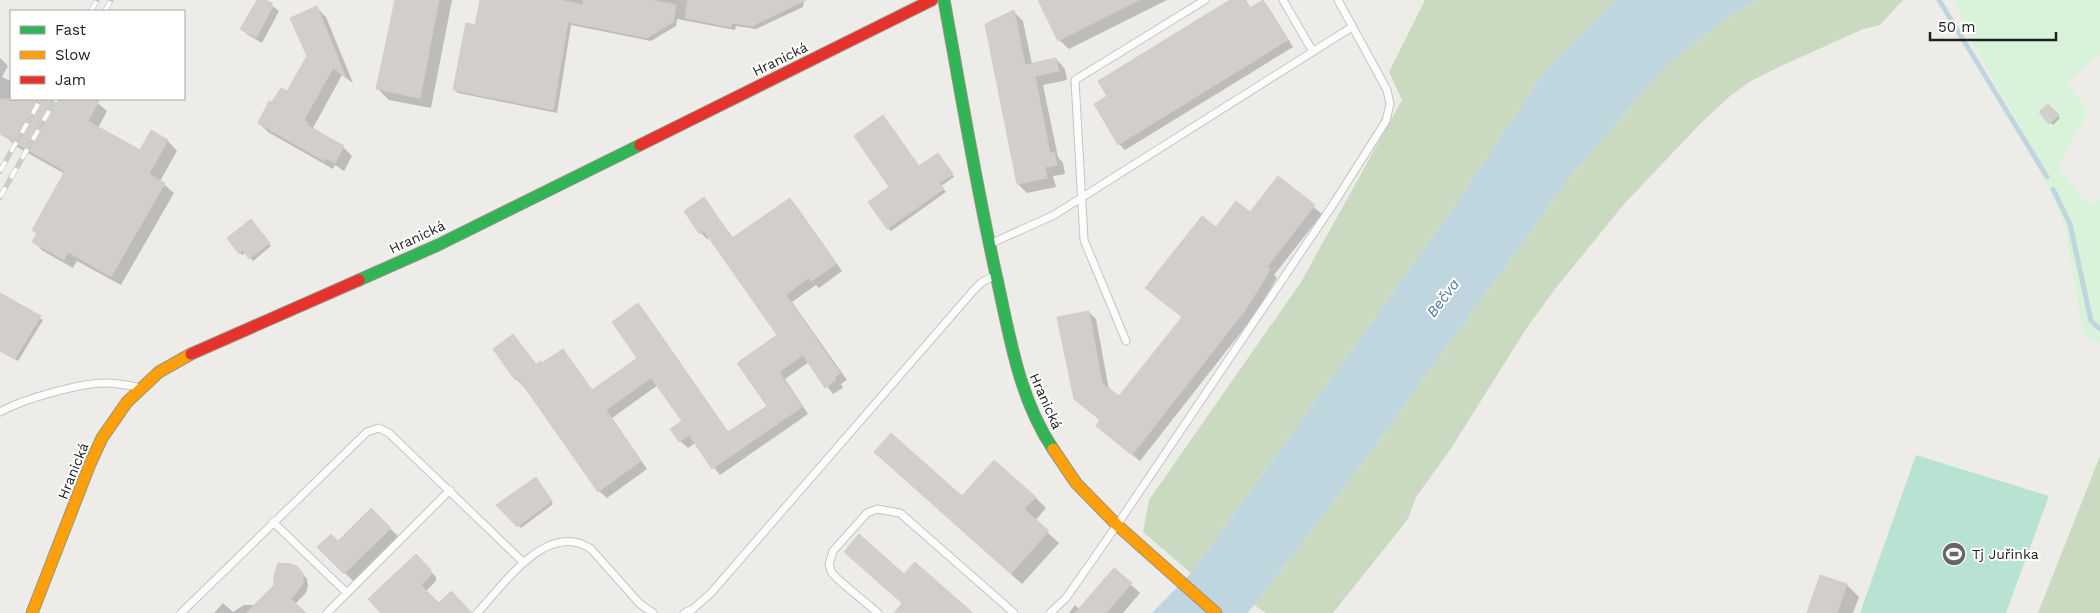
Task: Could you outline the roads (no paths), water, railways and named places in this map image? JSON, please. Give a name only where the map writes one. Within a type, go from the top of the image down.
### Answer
[{"type":"street","name":"Hranická","points":[[32,613],[102,438],[116,416],[140,388],[159,372],[185,357],[438,245],[932,0]]},
{"type":"street","name":"Hranická","points":[[944,0],[989,244],[1017,372],[1032,412],[1076,483],[1117,525],[1216,613]]},
{"type":"lane","points":[[1126,341],[1084,240],[1075,80],[1206,0]]},
{"type":"lane","points":[[1283,0],[1313,52]]},
{"type":"lane","points":[[1050,613],[1066,598],[1117,525],[1334,203],[1386,121],[1389,112],[1389,97],[1338,0]]},
{"type":"lane","points":[[989,244],[1054,216],[1352,27]]},
{"type":"lane","points":[[684,613],[693,609],[710,593],[973,291],[990,277],[996,276]]},
{"type":"lane","points":[[0,412],[34,398],[89,385],[123,384],[140,388]]},
{"type":"lane","points":[[181,613],[367,432],[379,428],[389,434],[450,490],[523,562]]},
{"type":"lane","points":[[327,613],[450,490]]},
{"type":"lane","points":[[878,613],[840,582],[832,573],[830,565],[833,551],[867,513],[877,509],[900,513],[1014,613]]},
{"type":"lane","points":[[273,522],[347,594]]},
{"type":"lane","points":[[477,613],[523,562],[555,543],[566,541],[584,544],[602,559],[640,604],[653,613]]},
{"type":"water","name":"Bečva","points":[[1616,0],[1757,0],[1718,24],[1662,70],[1570,177],[1350,480],[1248,613],[1152,613],[1191,573],[1443,223],[1546,70]]},
{"type":"waterway","points":[[1939,0],[2047,177]]},
{"type":"waterway","points":[[2053,189],[2070,224],[2091,321],[2100,329]]},
{"type":"railway","points":[[92,10],[97,0]]},
{"type":"railway","points":[[106,10],[111,0]]},
{"type":"railway","points":[[0,171],[40,100]]},
{"type":"railway","points":[[0,197],[55,100]]},
{"type":"place","name":"Tj Juřinka","points":[[1954,554]]}]
